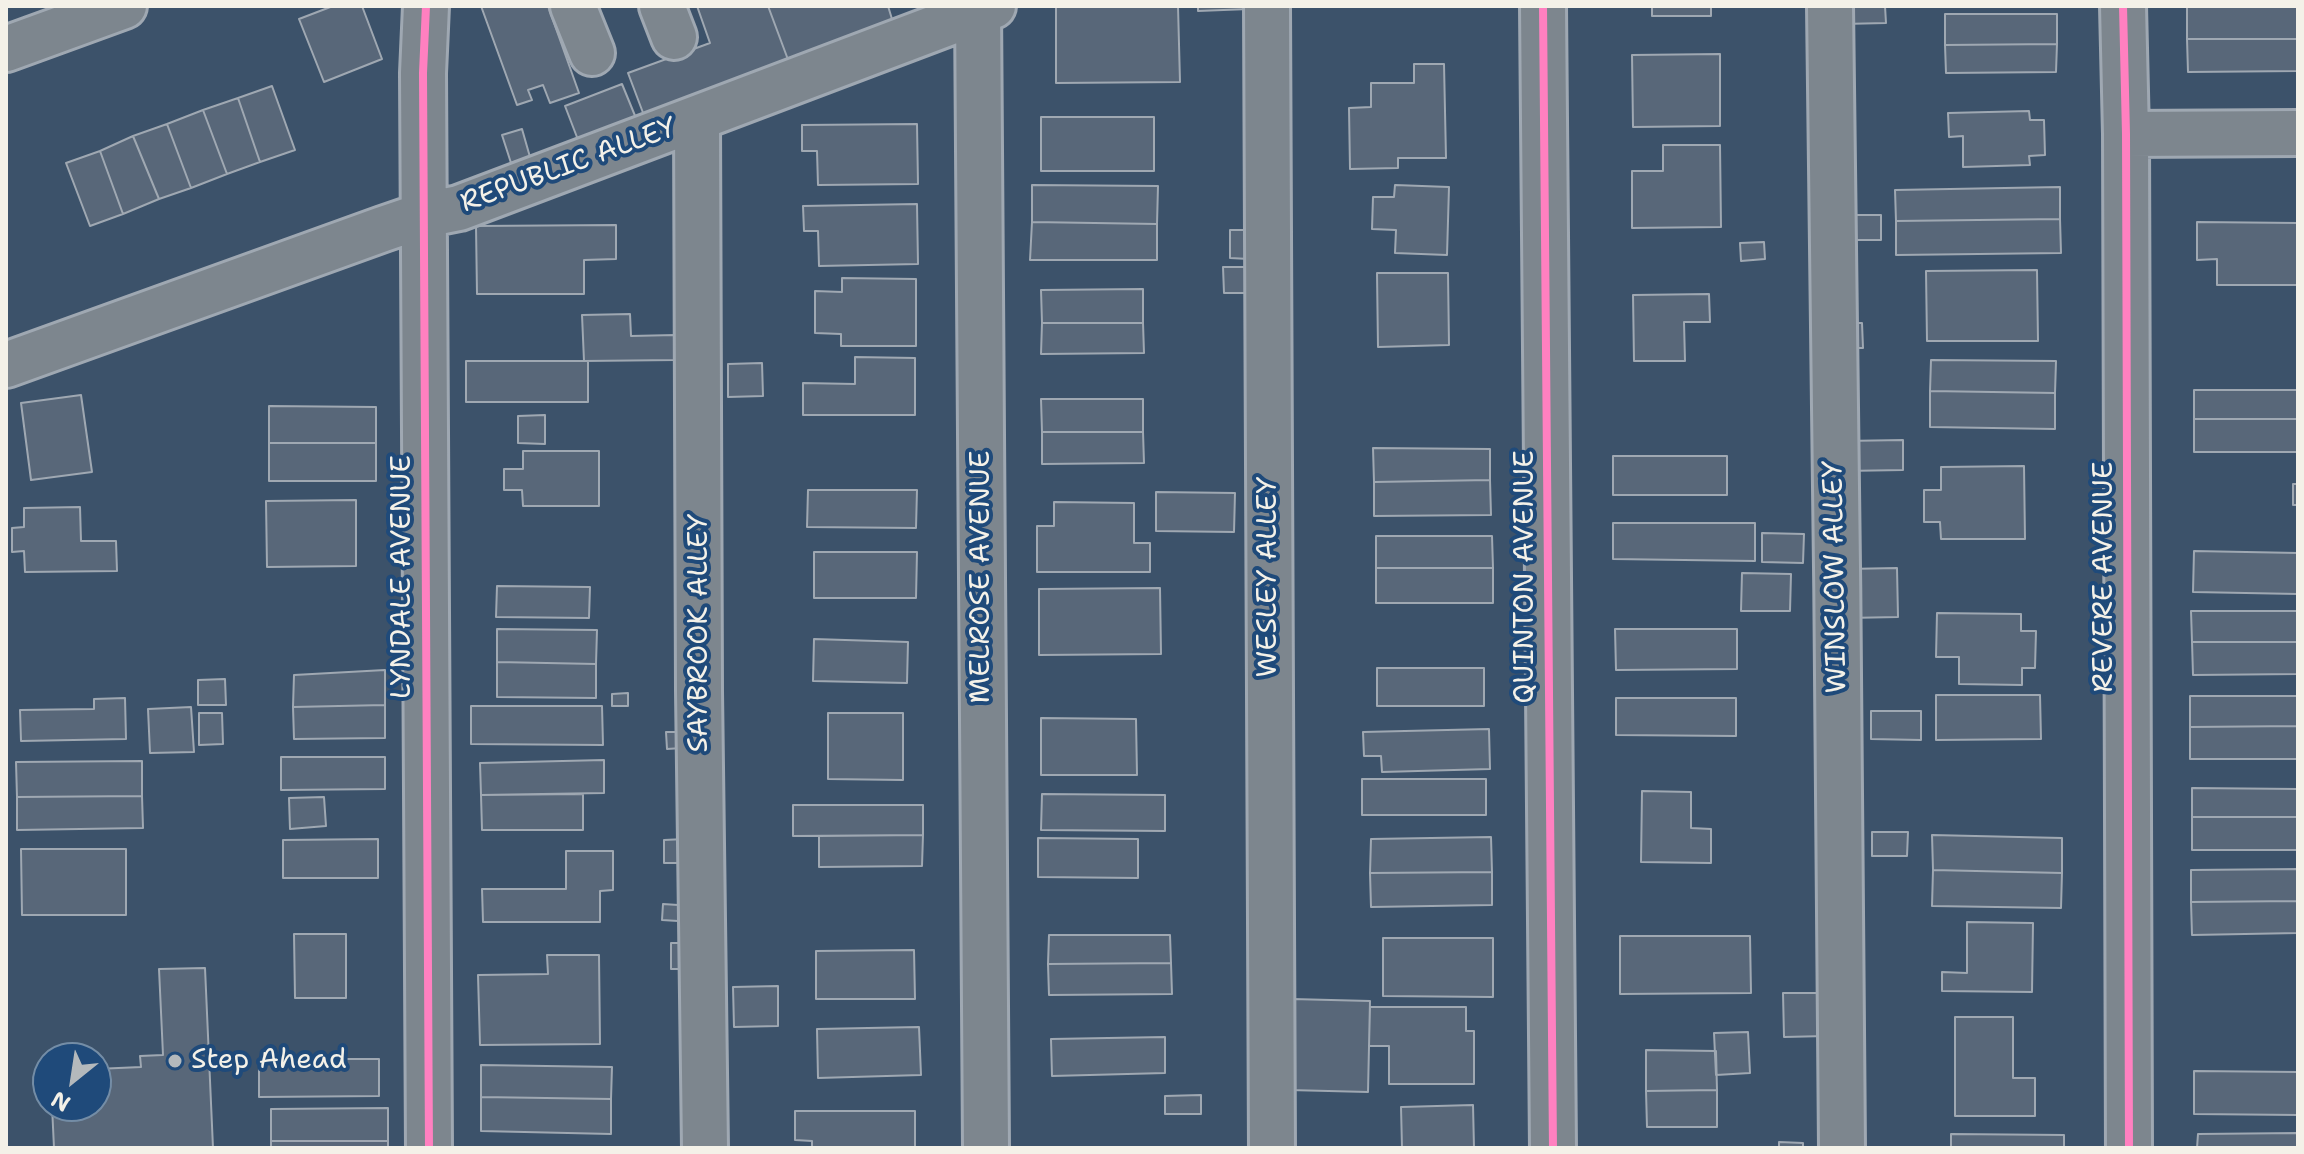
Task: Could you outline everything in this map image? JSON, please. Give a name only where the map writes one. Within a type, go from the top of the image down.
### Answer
[{"type":"street","points":[[6,49],[124,6]]},
{"type":"street","name":"LYNDALE AVENUE","points":[[426,6],[423,73],[429,1148]]},
{"type":"street","points":[[573,6],[592,53]]},
{"type":"street","name":"WESLEY ALLEY","points":[[1267,6],[1272,1148]]},
{"type":"street","name":"QUINTON AVENUE","points":[[1543,6],[1553,1148]]},
{"type":"street","name":"WINSLOW ALLEY","points":[[1830,6],[1842,1148]]},
{"type":"street","name":"REVERE AVENUE","points":[[2123,6],[2129,1148]]},
{"type":"street","name":"REPUBLIC ALLEY","points":[[6,365],[424,215],[459,208],[983,8]]},
{"type":"street","name":"MELROSE AVENUE","points":[[983,8],[986,1148]]},
{"type":"street","name":"SAYBROOK ALLEY","points":[[697,119],[699,691],[705,1148]]},
{"type":"street","points":[[2126,134],[2298,133]]},
{"type":"building","points":[[333,6],[362,6],[382,59],[324,82],[299,19]]},
{"type":"building","points":[[481,6],[548,6],[579,93],[550,103],[543,85],[528,90],[532,100],[517,105]]},
{"type":"building","points":[[697,6],[768,6],[793,73],[648,126],[628,73],[710,43]]},
{"type":"building","points":[[768,6],[888,6],[895,29],[793,73]]},
{"type":"building","points":[[1178,6],[1180,82],[1056,83],[1056,7]]},
{"type":"building","points":[[1198,6],[1249,6],[1249,9],[1198,11]]},
{"type":"building","points":[[1652,6],[1711,6],[1711,16],[1652,16]]},
{"type":"building","points":[[1842,6],[1885,6],[1886,23],[1842,24]]},
{"type":"building","points":[[2187,6],[2298,6],[2298,39],[2187,39]]},
{"type":"building","points":[[1945,14],[2057,14],[2057,44],[1945,45]]},
{"type":"building","points":[[2187,39],[2298,39],[2298,71],[2188,72]]},
{"type":"building","points":[[2057,44],[2056,72],[1946,73],[1945,45]]},
{"type":"building","points":[[1720,54],[1720,126],[1633,127],[1632,55]]},
{"type":"building","points":[[1414,64],[1444,64],[1446,158],[1398,158],[1398,168],[1350,169],[1349,108],[1371,107],[1371,83],[1414,83]]},
{"type":"building","points":[[622,84],[638,123],[580,145],[565,106]]},
{"type":"building","points":[[272,86],[295,150],[260,162],[238,98]]},
{"type":"building","points":[[238,98],[260,162],[227,174],[203,110]]},
{"type":"building","points":[[203,110],[227,174],[191,188],[167,124]]},
{"type":"building","points":[[2029,111],[2030,120],[2044,120],[2045,155],[2029,156],[2030,165],[1963,167],[1963,136],[1949,137],[1948,113]]},
{"type":"building","points":[[1041,117],[1154,117],[1154,171],[1041,171]]},
{"type":"building","points":[[167,124],[191,188],[159,199],[133,136]]},
{"type":"building","points":[[917,124],[918,184],[818,185],[817,151],[802,151],[802,125]]},
{"type":"building","points":[[522,129],[530,157],[511,163],[502,135]]},
{"type":"building","points":[[133,136],[159,199],[123,214],[100,151]]},
{"type":"building","points":[[1663,145],[1720,145],[1721,227],[1632,228],[1632,171],[1663,171]]},
{"type":"building","points":[[100,151],[123,214],[90,226],[66,163]]},
{"type":"building","points":[[1032,185],[1158,186],[1157,224],[1032,222]]},
{"type":"building","points":[[1395,185],[1449,187],[1447,255],[1395,253],[1396,230],[1372,229],[1373,197],[1394,197]]},
{"type":"building","points":[[2060,187],[2060,219],[1896,221],[1895,190]]},
{"type":"building","points":[[917,204],[918,264],[819,266],[818,231],[804,231],[803,206]]},
{"type":"building","points":[[1840,215],[1881,215],[1881,240],[1841,240]]},
{"type":"building","points":[[2060,219],[2061,253],[1896,255],[1896,221]]},
{"type":"building","points":[[1032,222],[1157,224],[1157,260],[1030,260]]},
{"type":"building","points":[[2197,222],[2298,223],[2298,285],[2217,285],[2217,259],[2197,260]]},
{"type":"building","points":[[616,225],[616,259],[584,260],[584,294],[477,294],[476,226]]},
{"type":"building","points":[[1230,230],[1248,230],[1249,259],[1230,258]]},
{"type":"building","points":[[1764,242],[1765,259],[1741,261],[1740,243]]},
{"type":"building","points":[[1223,267],[1246,267],[1247,293],[1224,293]]},
{"type":"building","points":[[2037,270],[2038,341],[1927,341],[1926,271]]},
{"type":"building","points":[[1377,273],[1448,273],[1449,345],[1378,347]]},
{"type":"building","points":[[842,278],[916,279],[916,346],[841,346],[841,334],[815,333],[815,291],[842,292]]},
{"type":"building","points":[[1143,289],[1143,323],[1042,323],[1041,290]]},
{"type":"building","points":[[1709,294],[1710,322],[1684,322],[1685,361],[1634,361],[1633,295]]},
{"type":"building","points":[[630,314],[631,336],[675,335],[676,360],[584,361],[582,315]]},
{"type":"building","points":[[1042,323],[1143,323],[1144,353],[1041,354]]},
{"type":"building","points":[[1846,323],[1862,323],[1863,348],[1846,348]]},
{"type":"building","points":[[855,357],[915,358],[915,415],[803,415],[803,383],[855,384]]},
{"type":"building","points":[[1931,360],[2056,361],[2055,393],[1930,391]]},
{"type":"building","points":[[466,361],[588,361],[588,402],[466,402]]},
{"type":"building","points":[[762,363],[763,396],[728,397],[728,364]]},
{"type":"building","points":[[2194,390],[2298,390],[2298,419],[2194,419]]},
{"type":"building","points":[[1930,391],[2055,393],[2055,429],[1930,427]]},
{"type":"building","points":[[81,395],[92,472],[31,480],[21,403]]},
{"type":"building","points":[[1041,399],[1143,399],[1143,432],[1042,432]]},
{"type":"building","points":[[269,406],[376,407],[376,443],[269,443]]},
{"type":"building","points":[[545,415],[545,444],[518,443],[518,416]]},
{"type":"building","points":[[2194,419],[2298,419],[2298,452],[2194,452]]},
{"type":"building","points":[[1042,432],[1143,432],[1144,463],[1042,464]]},
{"type":"building","points":[[1903,440],[1903,470],[1844,471],[1844,441]]},
{"type":"building","points":[[269,443],[376,443],[376,481],[269,481]]},
{"type":"building","points":[[1373,448],[1490,449],[1490,480],[1374,482]]},
{"type":"building","points":[[523,451],[599,451],[599,506],[523,506],[522,490],[504,490],[504,469],[523,469]]},
{"type":"building","points":[[1613,456],[1727,456],[1727,495],[1613,495]]},
{"type":"building","points":[[2024,466],[2025,539],[1941,539],[1940,522],[1924,522],[1924,490],[1941,490],[1941,467]]},
{"type":"building","points":[[1490,480],[1491,515],[1374,516],[1374,482]]},
{"type":"building","points":[[2293,484],[2298,484],[2298,505],[2293,505]]},
{"type":"building","points":[[808,490],[917,490],[916,528],[807,527]]},
{"type":"building","points":[[1156,492],[1235,493],[1234,532],[1156,531]]},
{"type":"building","points":[[356,500],[356,566],[267,567],[266,501]]},
{"type":"building","points":[[1054,502],[1134,503],[1134,543],[1150,543],[1150,572],[1037,572],[1037,526],[1054,526]]},
{"type":"building","points":[[80,507],[81,541],[116,541],[117,571],[25,572],[24,551],[12,552],[12,528],[24,527],[24,508]]},
{"type":"building","points":[[1613,523],[1755,523],[1755,561],[1613,559]]},
{"type":"building","points":[[1762,533],[1804,534],[1803,563],[1762,562]]},
{"type":"building","points":[[1376,536],[1492,536],[1493,568],[1376,568]]},
{"type":"building","points":[[2194,551],[2298,553],[2298,594],[2193,592]]},
{"type":"building","points":[[814,552],[917,552],[916,598],[814,598]]},
{"type":"building","points":[[1376,568],[1493,568],[1493,603],[1376,603]]},
{"type":"building","points":[[1897,568],[1898,617],[1847,618],[1846,569]]},
{"type":"building","points":[[1742,573],[1791,574],[1790,611],[1741,611]]},
{"type":"building","points":[[497,586],[590,587],[589,618],[496,617]]},
{"type":"building","points":[[1160,588],[1161,654],[1039,655],[1039,589]]},
{"type":"building","points":[[2191,611],[2298,611],[2298,642],[2192,642]]},
{"type":"building","points":[[1937,613],[2021,614],[2021,631],[2036,631],[2035,668],[2022,668],[2022,685],[1959,684],[1959,657],[1936,657]]},
{"type":"building","points":[[497,629],[597,630],[596,664],[497,662]]},
{"type":"building","points":[[1615,629],[1737,629],[1737,669],[1616,670]]},
{"type":"building","points":[[814,639],[908,642],[907,683],[813,681]]},
{"type":"building","points":[[2192,642],[2298,642],[2298,674],[2193,675]]},
{"type":"building","points":[[497,662],[596,664],[596,698],[497,697]]},
{"type":"building","points":[[1377,668],[1484,668],[1484,706],[1377,706]]},
{"type":"building","points":[[385,670],[385,705],[293,707],[294,675]]},
{"type":"building","points":[[225,679],[226,705],[198,705],[198,680]]},
{"type":"building","points":[[628,693],[628,706],[612,706],[612,694]]},
{"type":"building","points":[[1936,695],[2040,695],[2041,739],[1936,740]]},
{"type":"building","points":[[2190,696],[2298,696],[2298,726],[2190,727]]},
{"type":"building","points":[[125,698],[126,739],[21,741],[20,710],[94,709],[94,699]]},
{"type":"building","points":[[1616,698],[1736,698],[1736,736],[1616,735]]},
{"type":"building","points":[[385,705],[385,738],[294,739],[293,707]]},
{"type":"building","points":[[471,706],[602,706],[603,745],[471,744]]},
{"type":"building","points":[[191,707],[194,752],[150,753],[148,709]]},
{"type":"building","points":[[1871,711],[1921,711],[1921,740],[1871,739]]},
{"type":"building","points":[[199,713],[222,713],[223,744],[199,745]]},
{"type":"building","points":[[828,713],[903,713],[903,780],[828,779]]},
{"type":"building","points":[[1041,718],[1136,719],[1137,775],[1041,775]]},
{"type":"building","points":[[2298,726],[2298,759],[2190,759],[2190,727]]},
{"type":"building","points":[[1489,729],[1490,769],[1382,772],[1381,756],[1364,756],[1363,732]]},
{"type":"building","points":[[666,732],[682,732],[682,748],[667,749]]},
{"type":"building","points":[[281,757],[385,757],[385,789],[281,790]]},
{"type":"building","points":[[604,760],[604,793],[481,795],[480,763]]},
{"type":"building","points":[[142,761],[142,796],[17,797],[16,762]]},
{"type":"building","points":[[1362,779],[1486,779],[1486,815],[1362,815]]},
{"type":"building","points":[[2192,788],[2298,789],[2298,817],[2192,817]]},
{"type":"building","points":[[1642,791],[1691,792],[1691,828],[1711,829],[1711,863],[1641,862]]},
{"type":"building","points":[[583,794],[583,830],[482,830],[481,795]]},
{"type":"building","points":[[1042,794],[1165,795],[1165,831],[1041,830]]},
{"type":"building","points":[[142,796],[143,828],[17,830],[17,797]]},
{"type":"building","points":[[324,797],[326,826],[290,829],[289,798]]},
{"type":"building","points":[[793,805],[923,805],[923,835],[793,836]]},
{"type":"building","points":[[2192,817],[2298,817],[2298,850],[2192,850]]},
{"type":"building","points":[[1872,832],[1908,832],[1907,856],[1872,856]]},
{"type":"building","points":[[923,835],[922,866],[819,867],[819,836]]},
{"type":"building","points":[[1932,835],[2062,838],[2062,873],[1933,870]]},
{"type":"building","points":[[1491,837],[1492,872],[1370,873],[1371,839]]},
{"type":"building","points":[[1038,838],[1138,839],[1138,878],[1038,877]]},
{"type":"building","points":[[378,839],[378,878],[283,878],[283,840]]},
{"type":"building","points":[[685,839],[685,863],[664,863],[664,840]]},
{"type":"building","points":[[21,849],[126,849],[126,915],[22,915]]},
{"type":"building","points":[[566,851],[613,851],[613,890],[600,891],[600,922],[483,922],[482,889],[566,889]]},
{"type":"building","points":[[2298,869],[2298,901],[2191,902],[2191,870]]},
{"type":"building","points":[[1933,870],[2062,873],[2061,908],[1932,906]]},
{"type":"building","points":[[1492,872],[1492,905],[1371,907],[1370,873]]},
{"type":"building","points":[[2298,901],[2298,933],[2192,935],[2191,902]]},
{"type":"building","points":[[663,904],[678,905],[678,921],[662,920]]},
{"type":"building","points":[[1967,922],[2033,923],[2032,992],[1942,991],[1942,972],[1967,973]]},
{"type":"building","points":[[294,934],[346,934],[346,998],[295,998]]},
{"type":"building","points":[[1049,935],[1170,935],[1171,963],[1048,964]]},
{"type":"building","points":[[1620,936],[1750,936],[1751,993],[1620,994]]},
{"type":"building","points":[[1383,938],[1493,938],[1493,997],[1383,996]]},
{"type":"building","points":[[671,943],[689,943],[689,969],[671,969]]},
{"type":"building","points":[[914,950],[915,999],[816,999],[816,951]]},
{"type":"building","points":[[547,955],[599,955],[600,1044],[480,1045],[478,975],[548,974]]},
{"type":"building","points":[[1171,963],[1172,994],[1049,995],[1048,964]]},
{"type":"building","name":"Step Ahead","points":[[205,968],[213,1148],[54,1148],[53,1122],[112,1122],[112,1068],[141,1067],[140,1056],[163,1055],[159,969]]},
{"type":"building","points":[[778,986],[778,1026],[734,1027],[733,987]]},
{"type":"building","points":[[1783,993],[1825,993],[1826,1036],[1784,1037]]},
{"type":"building","points":[[1292,999],[1370,1001],[1368,1092],[1289,1090]]},
{"type":"building","points":[[1370,1007],[1466,1007],[1466,1031],[1474,1031],[1474,1084],[1389,1084],[1389,1046],[1369,1046]]},
{"type":"building","points":[[1955,1017],[2013,1017],[2013,1078],[2035,1078],[2035,1116],[1955,1116]]},
{"type":"building","points":[[919,1027],[921,1075],[818,1078],[817,1029]]},
{"type":"building","points":[[1748,1032],[1750,1073],[1716,1075],[1714,1033]]},
{"type":"building","points":[[1165,1037],[1165,1073],[1052,1076],[1051,1039]]},
{"type":"building","points":[[1646,1050],[1716,1051],[1717,1090],[1646,1091]]},
{"type":"building","points":[[259,1059],[379,1059],[379,1096],[259,1097]]},
{"type":"building","points":[[481,1065],[612,1067],[611,1099],[481,1097]]},
{"type":"building","points":[[2194,1071],[2298,1072],[2298,1115],[2194,1114]]},
{"type":"building","points":[[1717,1090],[1717,1127],[1647,1127],[1646,1091]]},
{"type":"building","points":[[1201,1095],[1201,1114],[1165,1114],[1165,1096]]},
{"type":"building","points":[[481,1097],[611,1099],[611,1134],[481,1131]]},
{"type":"building","points":[[1473,1105],[1474,1148],[1402,1148],[1401,1107]]},
{"type":"building","points":[[388,1108],[388,1141],[271,1141],[271,1109]]},
{"type":"building","points":[[795,1111],[915,1111],[915,1148],[812,1148],[812,1141],[795,1140]]},
{"type":"building","points":[[2298,1133],[2298,1148],[2197,1148],[2198,1134]]},
{"type":"building","points":[[1951,1134],[2064,1135],[2064,1148],[1951,1148]]},
{"type":"building","points":[[271,1141],[388,1141],[388,1148],[271,1148]]},
{"type":"building","points":[[1779,1142],[1803,1143],[1803,1148],[1779,1148]]},
{"type":"cycle path","points":[[426,6],[423,73],[429,1148]]},
{"type":"cycle path","points":[[1543,6],[1553,1148]]},
{"type":"cycle path","points":[[2123,6],[2129,1148]]},
{"type":"place","name":"Step Ahead","points":[[175,1061]]}]
